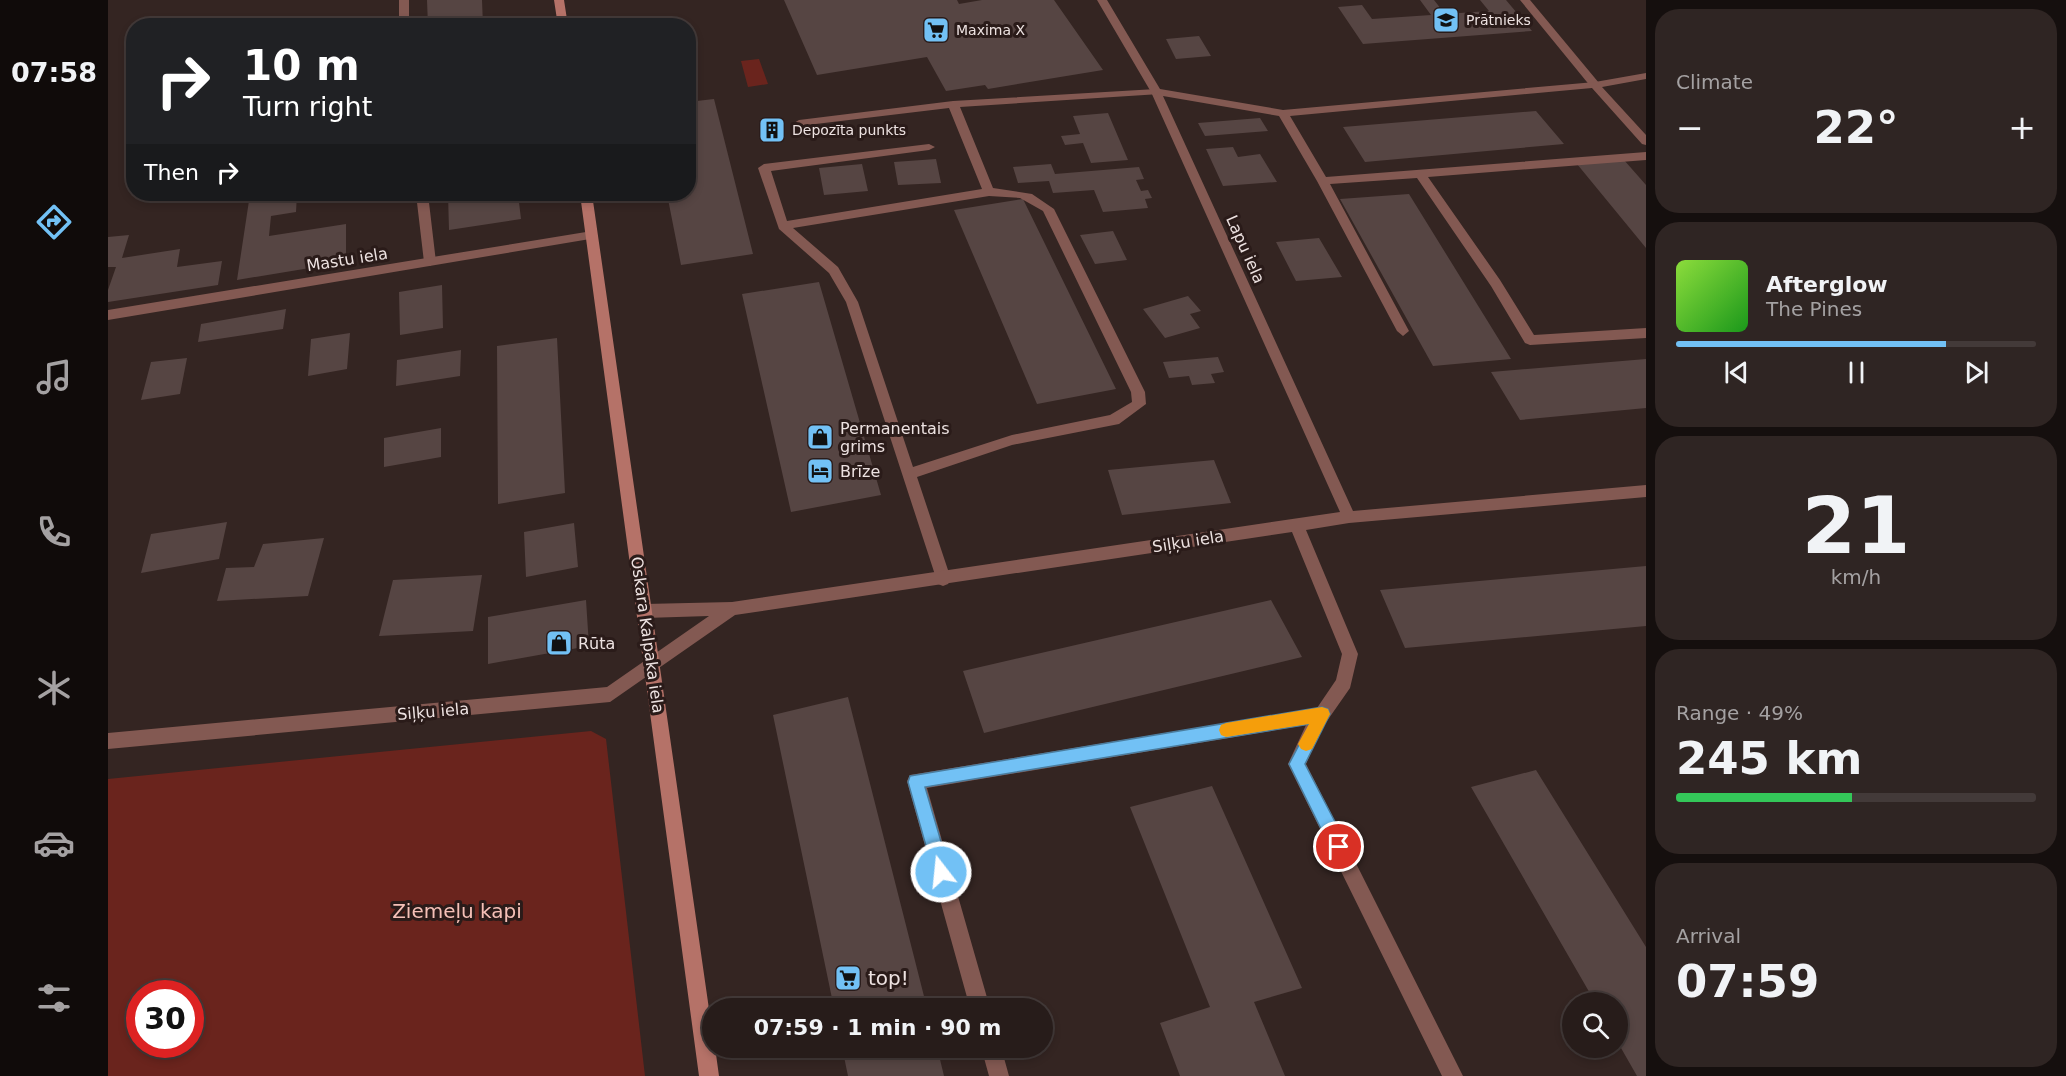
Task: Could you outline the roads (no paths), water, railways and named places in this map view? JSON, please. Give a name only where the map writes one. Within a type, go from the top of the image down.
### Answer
[{"type":"main road","points":[[559,0],[561,18]]},
{"type":"main road","name":"Oskara Kalpaka iela","points":[[587,201],[709,1076]]},
{"type":"street","points":[[404,18],[405,0]]},
{"type":"street","name":"Lapu iela","points":[[1102,0],[1156,92],[1349,517]]},
{"type":"street","points":[[1525,0],[1595,85],[1646,142]]},
{"type":"street","points":[[800,123],[953,104],[1156,92],[1282,113],[1595,85],[1646,76]]},
{"type":"street","points":[[953,104],[989,192]]},
{"type":"street","points":[[1282,113],[1323,181],[1403,331]]},
{"type":"street","points":[[929,147],[764,168],[783,226],[834,270],[852,302],[943,579]]},
{"type":"street","points":[[1323,181],[1646,156]]},
{"type":"street","points":[[1420,174],[1502,292],[1530,340],[1646,333]]},
{"type":"street","points":[[783,226],[989,192],[1013,192],[1036,197],[1048,209],[1138,392],[1139,404],[1114,420],[1012,440],[909,474]]},
{"type":"street","points":[[423,201],[430,262]]},
{"type":"street","name":"Mastu iela","points":[[108,315],[592,235]]},
{"type":"street","name":"Siļķu iela","points":[[645,611],[732,609],[1349,517],[1646,491]]},
{"type":"street","points":[[1296,524],[1350,654],[1344,683],[1322,714],[1297,764],[1453,1076]]},
{"type":"street","name":"Siļķu iela","points":[[108,741],[610,694],[732,609]]},
{"type":"street","points":[[977,998],[916,782],[1322,714]]},
{"type":"street","points":[[994,1058],[999,1076]]},
{"type":"place","name":"Prātnieks","points":[[1446,20]]},
{"type":"place","name":"Maxima X","points":[[936,30]]},
{"type":"place","name":"Depozīta punkts","points":[[772,130]]},
{"type":"place","name":"Permanentais grims","points":[[820,437]]},
{"type":"place","name":"Brīze","points":[[820,471]]},
{"type":"place","name":"Rūta","points":[[559,643]]},
{"type":"place","name":"top!","points":[[848,978]]},
{"type":"park label","name":"Ziemeļu kapi","points":[[457,911]]}]
